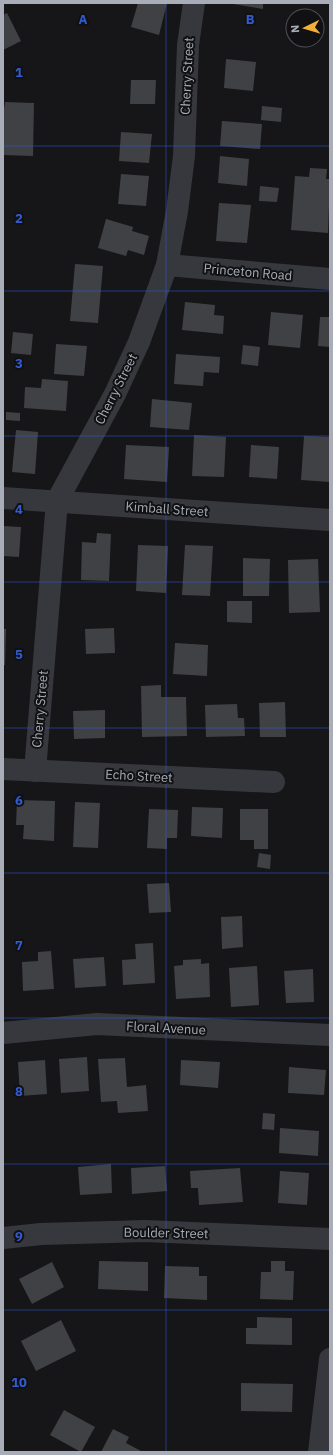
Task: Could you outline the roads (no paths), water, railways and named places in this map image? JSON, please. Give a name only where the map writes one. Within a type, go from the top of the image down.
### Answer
[{"type":"street","name":"Cherry Street","points":[[34,771],[57,502],[115,394],[139,342],[167,265],[177,211],[184,156],[188,45],[194,3]]},
{"type":"street","name":"Princeton Road","points":[[167,265],[330,279]]},
{"type":"street","name":"Kimball Street","points":[[3,498],[330,520]]},
{"type":"street","name":"Echo Street","points":[[3,770],[274,782]]},
{"type":"street","name":"Floral Avenue","points":[[3,1033],[97,1024],[330,1035]]},
{"type":"street","name":"Boulder Street","points":[[3,1238],[41,1234],[145,1231],[330,1239]]},
{"type":"street","points":[[319,1452],[330,1359]]}]
